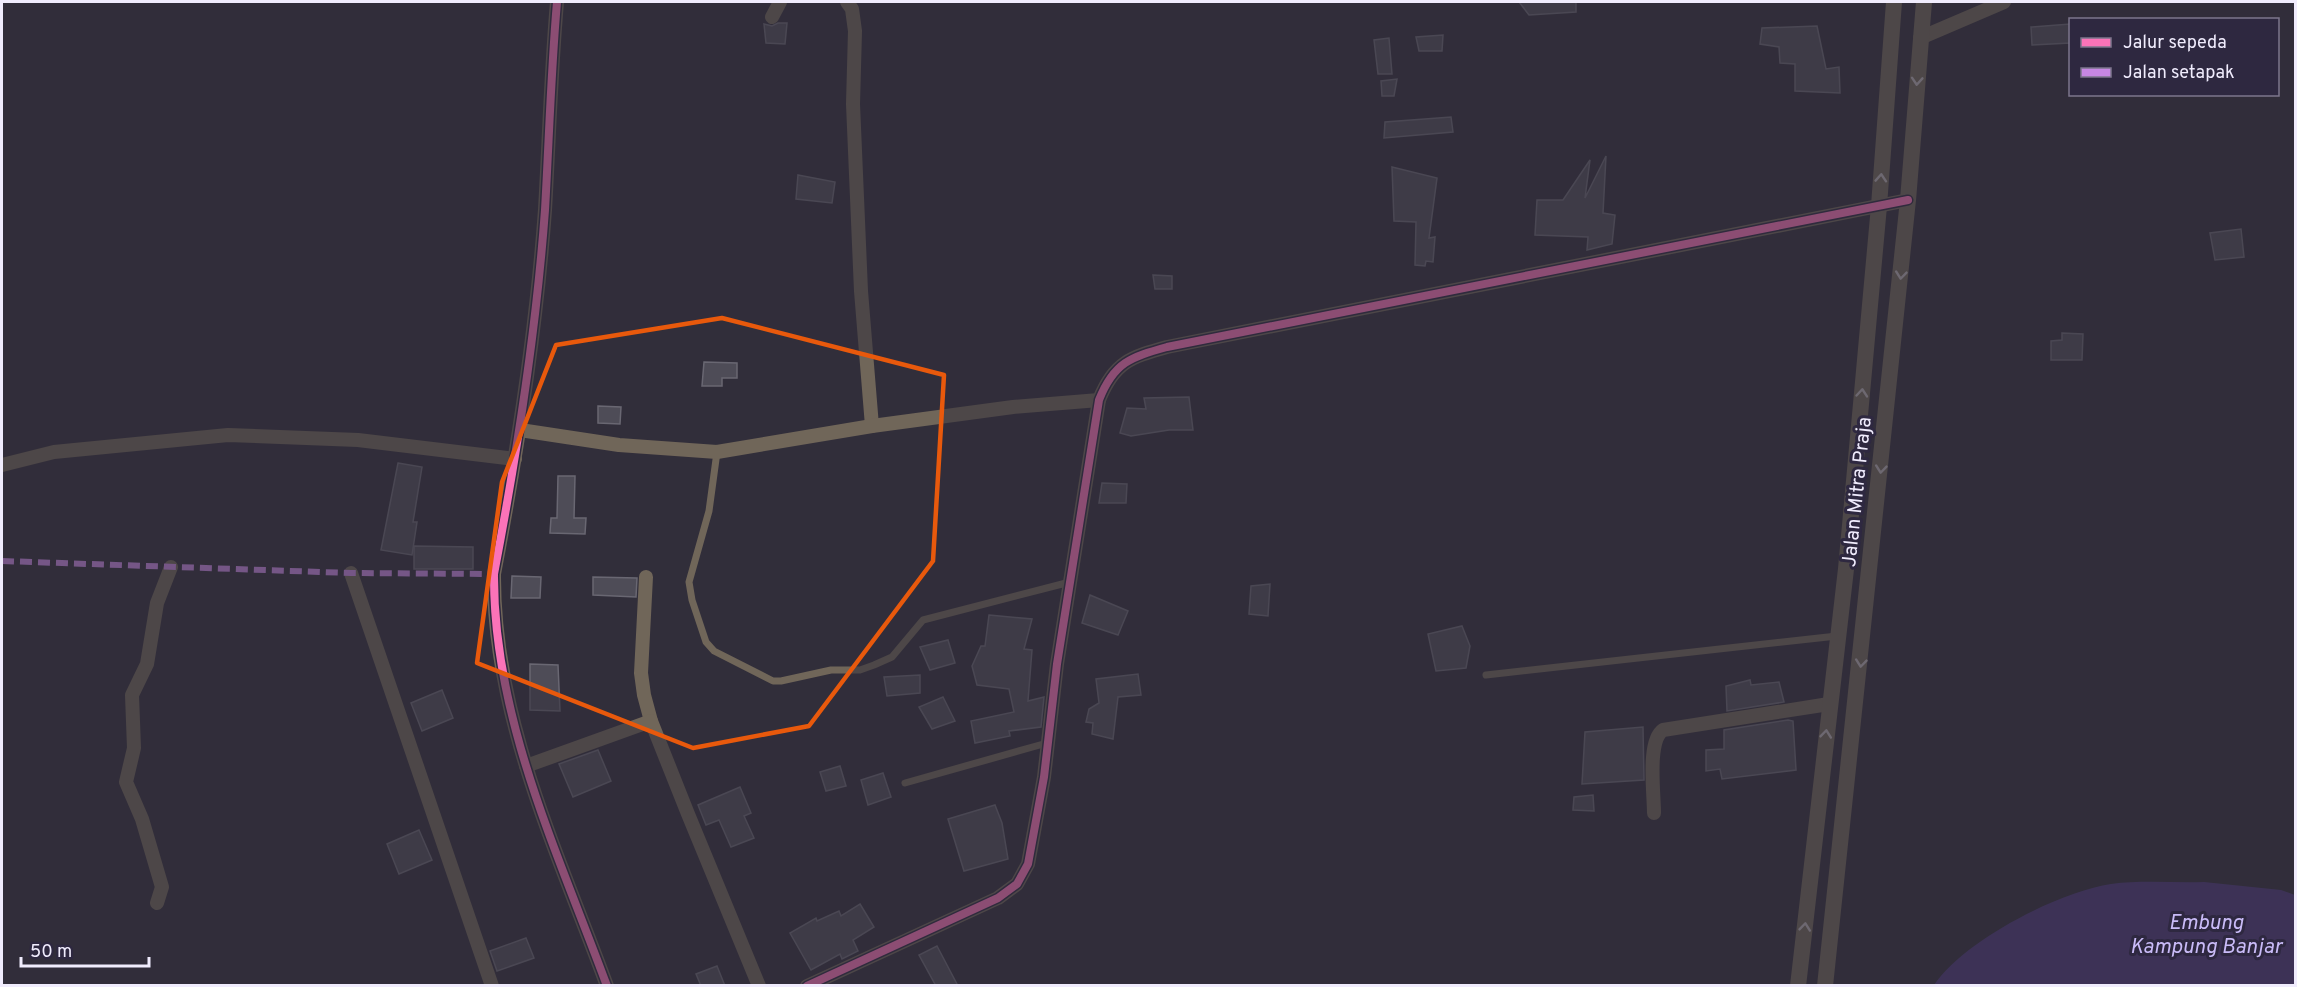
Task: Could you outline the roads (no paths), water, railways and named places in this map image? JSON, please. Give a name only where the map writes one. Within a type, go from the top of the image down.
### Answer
[{"type":"street","points":[[557,2],[550,87],[545,210],[530,364],[494,574],[494,609],[499,658],[526,766],[607,986]]},
{"type":"street","points":[[772,17],[780,2]]},
{"type":"street","points":[[847,2],[852,9],[855,31],[853,104],[861,291],[872,426]]},
{"type":"street","name":"Jalan Mitra Praja","points":[[1798,986],[1837,636],[1879,206],[1894,2]]},
{"type":"street","name":"Jalan Mitra Praja","points":[[1825,986],[1908,200],[1924,2]]},
{"type":"street","points":[[1920,38],[2004,2]]},
{"type":"street","points":[[807,986],[998,898],[1017,884],[1028,864],[1044,777],[1070,582],[1099,400],[1109,378],[1124,362],[1167,347],[1908,200]]},
{"type":"street","points":[[520,430],[619,445],[717,452],[872,426],[1013,407],[1099,400]]},
{"type":"street","points":[[2,465],[54,452],[228,435],[357,440],[515,459]]},
{"type":"street","points":[[157,903],[162,886],[141,819],[126,782],[135,736],[132,695],[147,664],[157,603],[171,567]]},
{"type":"street","points":[[351,573],[492,986]]},
{"type":"street","points":[[646,577],[641,673],[651,721],[759,986]]},
{"type":"street","points":[[1654,813],[1653,749],[1655,739],[1663,730],[1829,704]]},
{"type":"street","points":[[526,766],[651,721]]},
{"type":"lane","points":[[717,452],[709,511],[689,582],[692,600],[706,642],[714,651],[773,681],[874,665],[892,657],[923,620],[1070,582]]},
{"type":"lane","points":[[1486,675],[1837,636]]},
{"type":"lane","points":[[905,783],[1047,743]]},
{"type":"water","name":"Embung Kampung Banjar","points":[[2204,882],[2281,890],[2295,895],[2295,985],[1934,985],[1948,968],[1989,936],[2039,908],[2065,897],[2111,884]]}]
